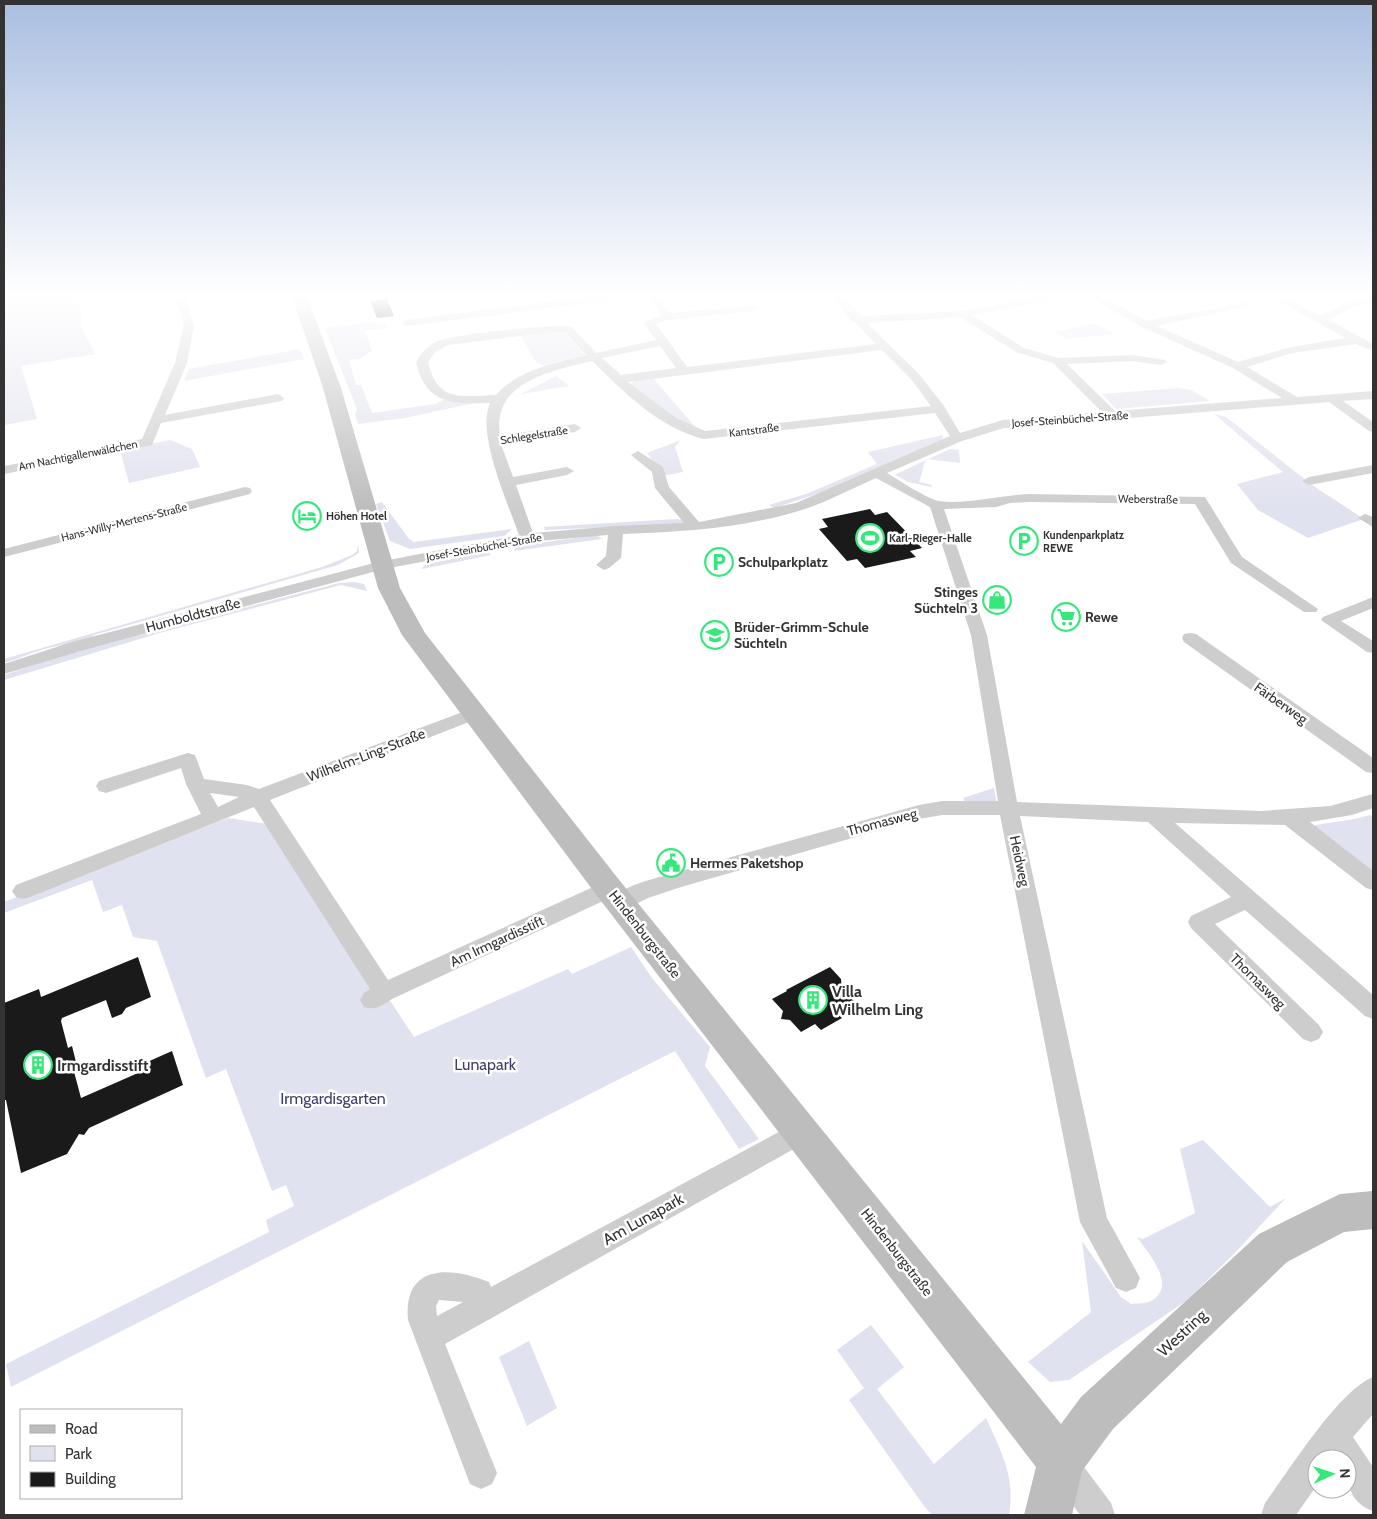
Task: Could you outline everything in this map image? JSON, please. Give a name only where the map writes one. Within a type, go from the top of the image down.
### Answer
[{"type":"main road","name":"Hindenburgstraße","points":[[324,367],[389,588],[414,635],[615,896],[1061,1461]]},
{"type":"main road","name":"Westring","points":[[1048,1515],[1061,1461],[1097,1412],[1273,1248],[1340,1213],[1373,1210]]},
{"type":"street","name":"Am Nachtigallenwäldchen","points":[[4,470],[147,442],[179,367]]},
{"type":"street","points":[[424,367],[429,384],[442,394],[458,398],[498,399],[508,388],[545,370],[557,367]]},
{"type":"street","name":"Kantstraße","points":[[604,367],[676,426],[692,434],[704,435],[940,409]]},
{"type":"street","points":[[681,367],[685,372]]},
{"type":"street","points":[[620,380],[724,367]]},
{"type":"street","points":[[906,367],[940,409],[957,438]]},
{"type":"street","points":[[1063,367],[1112,415]]},
{"type":"street","points":[[1238,367],[1292,400]]},
{"type":"street","name":"Josef-Steinbüchel-Straße","points":[[383,565],[527,538],[616,530],[695,527],[749,518],[801,506],[957,438],[1002,424],[1373,395]]},
{"type":"street","points":[[158,420],[278,398]]},
{"type":"street","points":[[1331,398],[1373,428]]},
{"type":"street","name":"Schlegelstraße","points":[[498,399],[491,426],[494,441],[527,538]]},
{"type":"street","name":"Schlegelstraße","points":[[494,441],[575,428]]},
{"type":"street","points":[[638,455],[658,470],[662,488],[695,527]]},
{"type":"street","points":[[1309,481],[1373,469]]},
{"type":"street","points":[[508,482],[567,471]]},
{"type":"street","points":[[878,474],[936,504]]},
{"type":"street","name":"Hans-Willy-Mertens-Straße","points":[[4,553],[245,491]]},
{"type":"street","name":"Weberstraße","points":[[936,504],[996,504],[1009,499],[1029,498],[1200,500],[1236,560],[1310,609]]},
{"type":"street","name":"Heidweg","points":[[936,504],[978,635],[1009,810],[1094,1222],[1126,1278]]},
{"type":"street","points":[[604,565],[613,558],[616,530]]},
{"type":"street","name":"Humboldtstraße","points":[[4,669],[78,646],[383,565]]},
{"type":"street","points":[[1373,602],[1329,620],[1373,648]]},
{"type":"street","name":"Färberweg","points":[[1190,638],[1373,767]]},
{"type":"street","name":"Wilhelm-Ling-Straße","points":[[23,890],[473,714]]},
{"type":"street","points":[[106,786],[188,759],[196,784],[213,817]]},
{"type":"street","points":[[196,784],[247,792],[258,797]]},
{"type":"street","name":"Am Irmgardisstift","points":[[258,797],[378,996],[615,896]]},
{"type":"street","name":"Thomasweg","points":[[615,896],[641,892],[677,880],[919,812],[964,808],[1154,816],[1288,818],[1356,808],[1373,802]]},
{"type":"street","points":[[1154,816],[1245,900],[1266,915],[1373,1009]]},
{"type":"street","points":[[1288,818],[1373,882]]},
{"type":"street","name":"Thomasweg","points":[[1245,900],[1199,922],[1311,1032]]},
{"type":"street","name":"Am Lunapark","points":[[428,1337],[801,1132]]},
{"type":"street","points":[[482,1473],[428,1337],[420,1311],[426,1292],[439,1286],[457,1285],[479,1292],[485,1305]]},
{"type":"street","points":[[1277,1515],[1333,1435],[1373,1392]]},
{"type":"street","points":[[1333,1435],[1373,1495]]},
{"type":"street","name":"Hindenburgstraße","points":[[1061,1461],[1099,1515]]},
{"type":"green space","points":[[4,367],[21,367],[37,419],[4,425]]},
{"type":"green space","points":[[201,367],[261,367],[184,381],[189,369]]},
{"type":"green space","points":[[340,367],[351,367],[356,385],[361,385],[372,413],[436,404],[445,399],[479,402],[405,418],[358,424],[355,415],[357,409]]},
{"type":"green space","points":[[556,376],[569,386],[521,394]]},
{"type":"green space","points":[[654,379],[697,429],[686,428],[631,384],[634,381]]},
{"type":"green space","points":[[1178,388],[1191,390],[1210,401],[1116,409],[1102,394]]},
{"type":"green space","points":[[1214,414],[1226,417],[1312,485],[1364,519],[1308,538],[1258,510],[1237,484],[1283,472]]},
{"type":"green space","points":[[943,435],[942,441],[820,493],[774,508],[769,505],[806,494],[877,464],[868,452]]},
{"type":"green space","points":[[170,440],[192,449],[200,467],[129,483],[120,450]]},
{"type":"green space","points":[[681,440],[675,447],[683,472],[662,476],[647,453]]},
{"type":"green space","points":[[950,449],[959,450],[960,463],[928,459]]},
{"type":"green space","points":[[926,460],[919,482],[932,485],[931,487],[908,482],[896,475],[896,474]]},
{"type":"green space","points":[[382,502],[409,539],[414,542],[512,529],[504,536],[410,549],[390,541],[376,504]]},
{"type":"green space","points":[[683,520],[684,524],[545,530],[544,527]]},
{"type":"green space","points":[[597,535],[602,539],[514,551],[517,546]]},
{"type":"green space","points":[[358,544],[359,553],[338,565],[94,635],[81,642],[44,649],[4,663],[4,659],[322,567],[352,555],[357,551]]},
{"type":"green space","points":[[488,551],[491,555],[422,569],[424,565]]},
{"type":"green space","points":[[354,582],[364,584],[367,591],[341,585],[163,632],[4,680],[4,675],[86,647],[94,647],[339,583]]},
{"type":"green space","points":[[994,788],[997,804],[966,804],[963,798]]},
{"type":"green space","points":[[1370,815],[1373,817],[1373,873],[1363,871],[1314,832],[1315,825]]},
{"type":"green space","name":"Irmgardisgarten","points":[[228,818],[268,824],[377,1000],[387,996],[414,1037],[568,969],[572,974],[631,947],[652,978],[710,1047],[705,1066],[759,1139],[739,1149],[675,1051],[11,1387],[6,1364],[269,1232],[266,1220],[294,1206],[286,1185],[272,1191],[226,1069],[206,1078],[157,941],[133,937],[122,905],[103,912],[92,880],[4,913],[4,902]]},
{"type":"green space","points":[[1203,1140],[1270,1207],[1286,1198],[1231,1257],[1186,1301],[1069,1380],[1050,1382],[1028,1362],[1091,1312],[1082,1241],[1121,1297],[1131,1304],[1151,1301],[1159,1295],[1162,1287],[1158,1269],[1137,1237],[1143,1239],[1195,1213],[1180,1149]]},
{"type":"green space","points":[[871,1325],[904,1367],[877,1389],[934,1464],[986,1418],[1002,1453],[1009,1477],[1011,1502],[1009,1515],[932,1515],[924,1506],[849,1400],[864,1388],[837,1350]]},
{"type":"green space","points":[[529,1341],[557,1408],[527,1426],[499,1357]]},
{"type":"building","name":"Karl-Rieger-Halle","points":[[870,509],[875,515],[887,512],[922,548],[910,551],[916,557],[865,568],[857,559],[847,561],[819,529],[828,527],[822,519]]},
{"type":"building","name":"Irmgardisstift","points":[[138,957],[151,997],[126,1008],[122,1014],[112,1018],[106,1000],[62,1018],[61,1021],[68,1048],[72,1046],[76,1062],[72,1064],[81,1098],[138,1073],[136,1067],[172,1051],[183,1085],[89,1128],[84,1135],[79,1134],[67,1154],[21,1173],[6,1100],[4,1100],[4,1003],[39,989],[41,997]]},
{"type":"building","name":"Villa Wilhelm Ling","points":[[830,967],[841,979],[842,989],[854,1001],[837,1011],[842,1018],[821,1030],[815,1024],[801,1032],[790,1020],[781,1019],[783,1011],[772,999]]},
{"type":"place","name":"Höhen Hotel","points":[[307,516]]},
{"type":"place","name":"Karl-Rieger-Halle","points":[[870,538]]},
{"type":"place","name":"Kundenparkplatz REWE","points":[[1024,541]]},
{"type":"place","name":"Schulparkplatz","points":[[719,562]]},
{"type":"place","name":"Stinges Süchteln 3","points":[[997,600]]},
{"type":"place","name":"Rewe","points":[[1066,617]]},
{"type":"place","name":"Brüder-Grimm-Schule Süchteln","points":[[715,635]]},
{"type":"place","name":"Hermes Paketshop","points":[[671,863]]},
{"type":"place","name":"Villa Wilhelm Ling","points":[[813,1000]]},
{"type":"place","name":"Irmgardisstift","points":[[38,1065]]},
{"type":"park label","name":"Lunapark","points":[[485,1064]]}]
